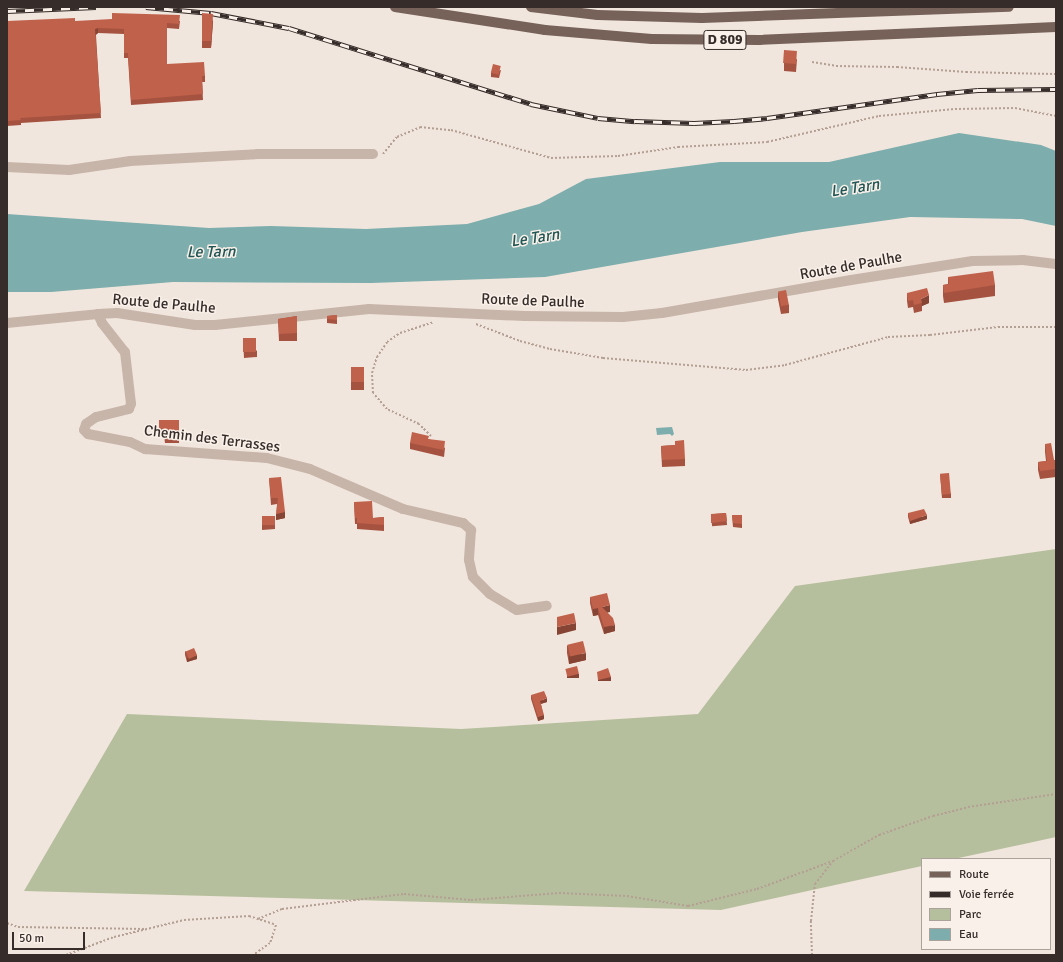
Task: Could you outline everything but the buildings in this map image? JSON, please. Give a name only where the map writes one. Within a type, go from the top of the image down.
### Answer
[{"type":"main road","name":"D 809","points":[[395,7],[559,32],[603,36],[700,40],[759,40],[1056,28]]},
{"type":"main road","name":"D 809","points":[[531,7],[598,15],[652,17],[754,17],[848,10],[1009,7]]},
{"type":"street","points":[[7,167],[69,170],[130,161],[258,154],[373,154]]},
{"type":"street","name":"Route de Paulhe","points":[[7,323],[117,313],[195,325],[215,325],[369,309],[540,317],[623,317],[662,313],[851,280],[973,261],[1023,260],[1056,264]]},
{"type":"street","name":"Chemin des Terrasses","points":[[98,314],[102,323],[125,352],[131,404],[130,409],[96,417],[86,424],[84,430],[88,434],[130,442],[145,449],[267,458],[310,469],[403,509],[463,523],[471,530],[469,560],[473,577],[490,594],[517,610],[547,606]]},
{"type":"path","points":[[812,62],[836,66],[897,67],[966,72],[1056,74]]},
{"type":"path","points":[[373,154],[384,154],[397,137],[420,127],[451,130],[551,158],[618,156],[678,147],[767,142],[879,116],[955,109],[1015,108],[1056,116]]},
{"type":"path","points":[[430,436],[419,424],[387,409],[373,393],[372,373],[377,357],[386,342],[400,333],[434,322]]},
{"type":"path","points":[[475,324],[520,341],[550,349],[603,358],[746,370],[786,365],[888,337],[930,335],[998,327],[1056,327]]},
{"type":"path","points":[[258,919],[282,909],[404,894],[471,900],[559,893],[627,896],[688,906],[757,890],[833,861],[879,835],[933,816],[968,807],[1056,794]]},
{"type":"path","points":[[812,955],[810,921],[816,884],[833,861]]},
{"type":"path","points":[[66,955],[114,937],[184,920],[249,916],[276,925],[270,943],[253,955]]},
{"type":"path","points":[[7,923],[18,927],[149,929]]},
{"type":"green space","points":[[1056,549],[1056,837],[959,858],[921,858],[921,866],[721,910],[24,891],[127,714],[461,729],[698,714],[795,586]]},
{"type":"water","name":"Le Tarn","points":[[959,133],[1041,145],[1056,151],[1056,226],[1022,219],[910,217],[802,232],[545,277],[371,283],[173,282],[51,292],[7,292],[7,214],[209,228],[271,226],[366,229],[467,224],[539,204],[586,179],[720,162],[829,162]]},
{"type":"water","points":[[672,427],[674,434],[672,436],[670,434],[657,435],[656,428]]},
{"type":"railway","points":[[7,11],[96,7]]},
{"type":"railway","points":[[146,7],[211,13],[289,28],[531,104],[598,118],[694,123],[734,121],[767,118],[937,94],[978,90],[1056,89]]}]
